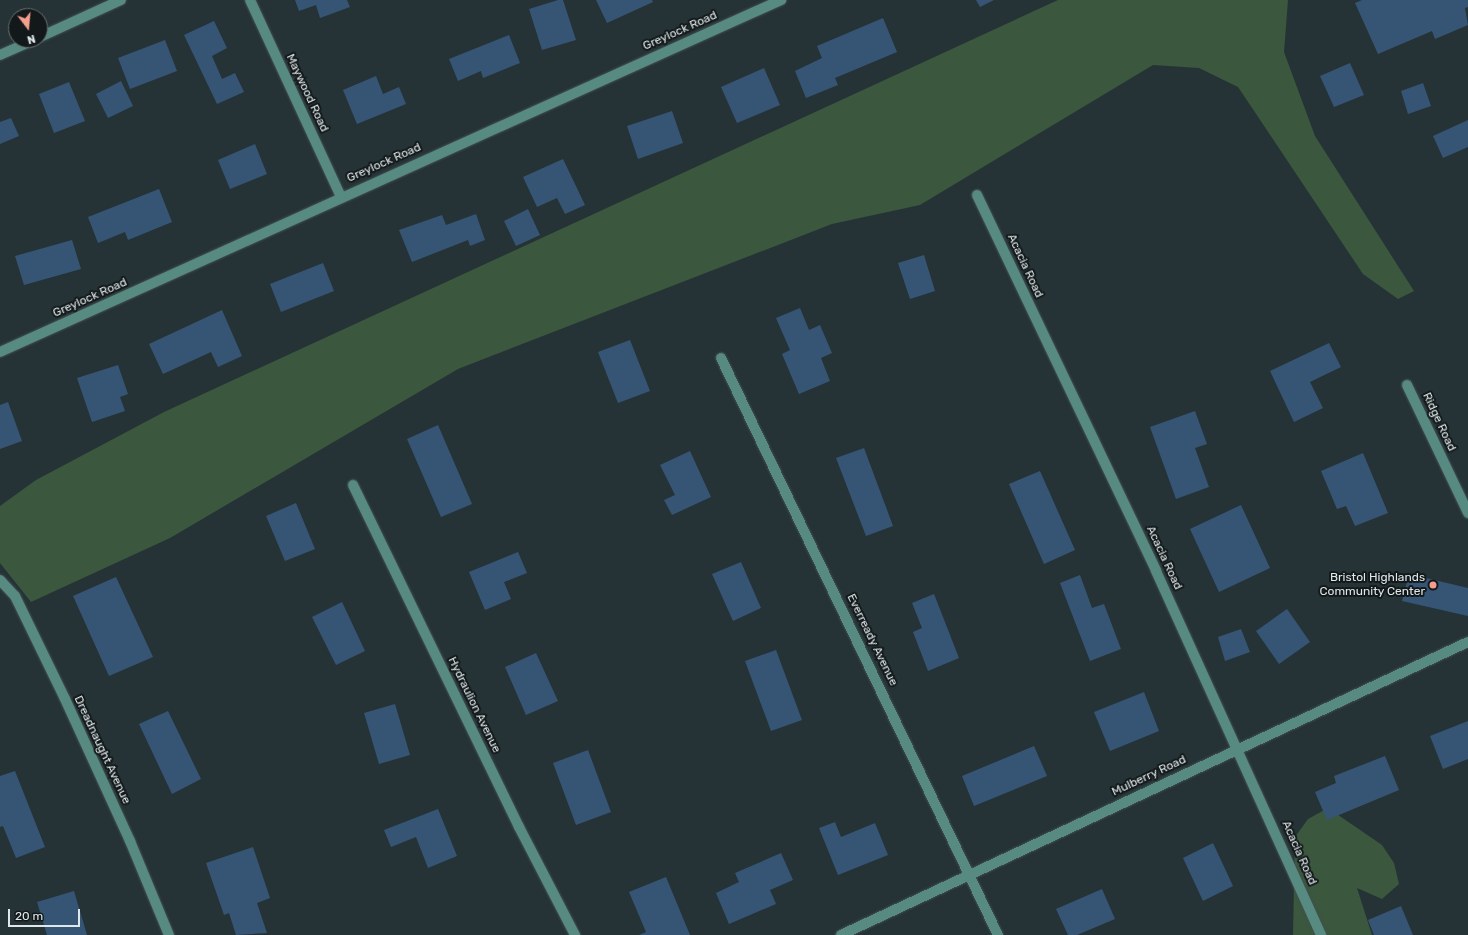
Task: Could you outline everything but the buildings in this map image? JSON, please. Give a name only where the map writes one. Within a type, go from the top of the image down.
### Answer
[{"type":"street","points":[[48,33],[121,0]]},
{"type":"street","name":"Maywood Road","points":[[250,0],[340,197]]},
{"type":"street","name":"Greylock Road","points":[[0,352],[340,197],[781,0]]},
{"type":"street","points":[[0,55],[16,48]]},
{"type":"street","name":"Acacia Road","points":[[978,196],[1238,749],[1321,935]]},
{"type":"street","name":"Everready Avenue","points":[[721,358],[998,935]]},
{"type":"street","name":"Ridge Road","points":[[1407,385],[1468,513]]},
{"type":"street","name":"Hydraulion Avenue","points":[[353,485],[515,820],[575,935]]},
{"type":"street","name":"Dreadnaught Avenue","points":[[2,581],[15,596],[65,699],[130,841],[169,935]]},
{"type":"street","name":"Mulberry Road","points":[[841,935],[1468,642]]},
{"type":"green space","points":[[1058,0],[1288,0],[1284,52],[1315,136],[1414,291],[1398,299],[1363,274],[1238,87],[1199,68],[1153,65],[920,205],[832,224],[458,369],[170,538],[31,602],[0,563],[0,506],[36,480],[164,412]]},
{"type":"green space","points":[[1328,808],[1382,845],[1394,863],[1399,884],[1382,899],[1357,888],[1372,935],[1293,935],[1295,837],[1308,819]]},
{"type":"place","name":"Bristol Highlands Community Center","points":[[1433,585]]}]
